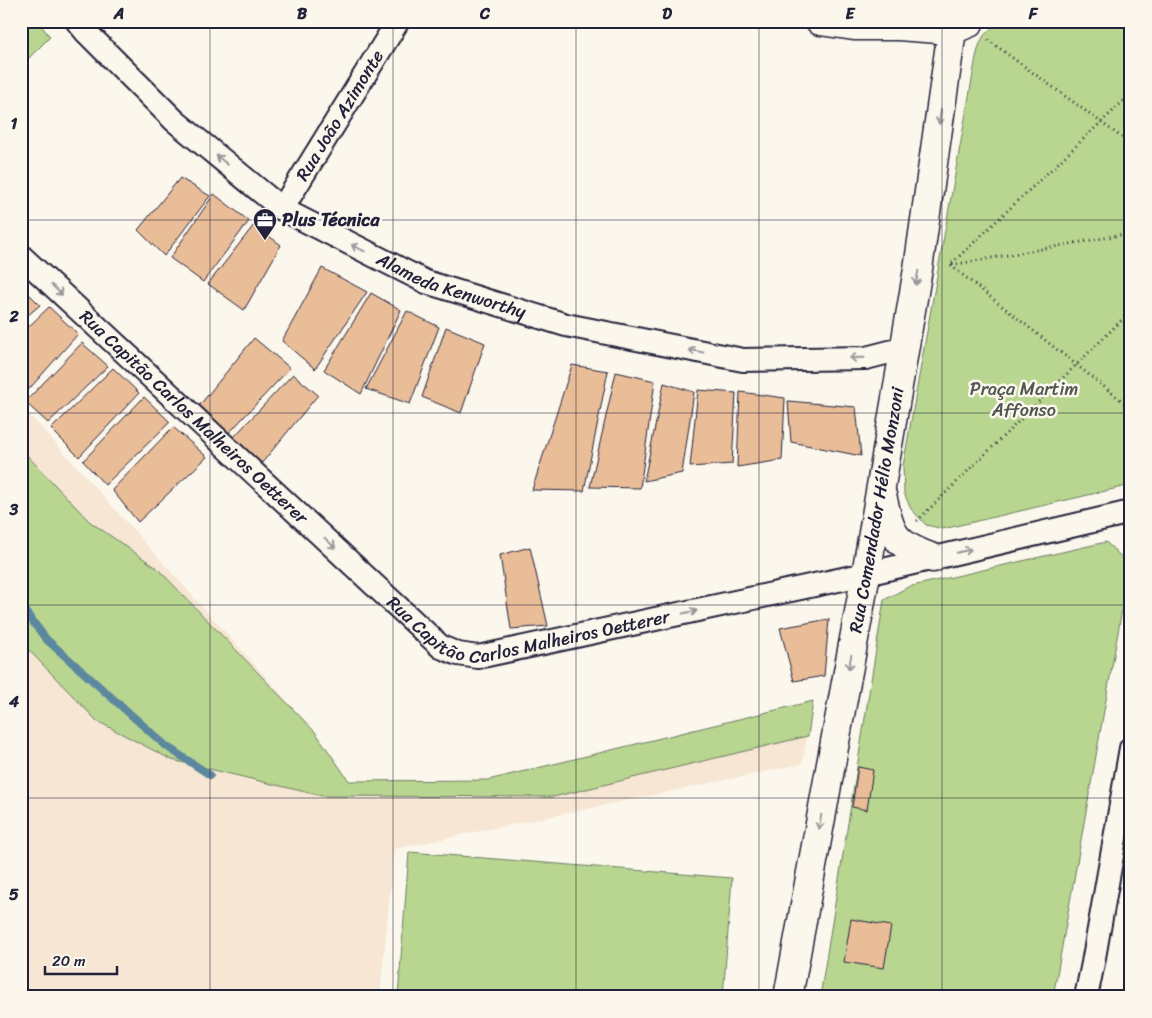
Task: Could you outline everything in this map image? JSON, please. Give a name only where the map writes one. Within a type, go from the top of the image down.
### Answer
[{"type":"street","name":"Alameda Kenworthy","points":[[77,21],[175,121],[282,210],[426,282],[566,325],[743,360],[866,358],[905,348]]},
{"type":"street","name":"Rua João Azimonte","points":[[282,210],[398,21]]},
{"type":"street","points":[[820,21],[854,26],[961,24]]},
{"type":"street","name":"Rua Comendador Hélio Monzoni","points":[[788,997],[866,574],[905,348],[946,69],[961,24]]},
{"type":"street","points":[[898,26],[931,44],[946,69]]},
{"type":"street","name":"Rua Capitão Carlos Malheiros Oetterer","points":[[21,256],[434,640],[441,646],[458,654],[478,657],[866,574],[1131,512]]},
{"type":"street","points":[[881,488],[889,521],[897,540],[912,551],[933,558]]},
{"type":"street","points":[[1089,522],[1119,523],[1131,530]]},
{"type":"street","points":[[1086,997],[1131,748]]},
{"type":"path","points":[[961,24],[1131,144]]},
{"type":"path","points":[[950,266],[1131,94]]},
{"type":"path","points":[[918,269],[950,266],[1131,233]]},
{"type":"path","points":[[950,266],[1131,408]]},
{"type":"path","points":[[897,540],[1131,311]]},
{"type":"shaded area","points":[[21,405],[316,733],[349,781],[488,780],[813,701],[802,764],[394,849],[380,997],[21,997]]},
{"type":"green space","points":[[21,21],[38,21],[50,37],[21,66]]},
{"type":"green space","name":"Praça Martim Affonso","points":[[1004,21],[1131,21],[1131,485],[943,529],[926,525],[911,509],[904,493],[903,466],[976,57],[984,35]]},
{"type":"green space","points":[[21,449],[89,521],[157,568],[316,733],[349,781],[488,780],[813,701],[808,736],[553,797],[322,796],[172,760],[97,721],[21,642]]},
{"type":"green space","points":[[1106,542],[1130,565],[1053,997],[820,997],[884,600],[908,587]]},
{"type":"green space","points":[[409,852],[732,878],[723,997],[398,997]]},
{"type":"building","points":[[180,178],[210,196],[164,256],[138,230]]},
{"type":"building","points":[[214,194],[249,221],[203,282],[170,258]]},
{"type":"building","points":[[254,225],[281,245],[244,310],[208,284]]},
{"type":"building","points":[[322,268],[367,292],[315,369],[282,341]]},
{"type":"building","points":[[21,286],[40,305],[21,321]]},
{"type":"building","points":[[371,293],[401,310],[361,394],[324,370]]},
{"type":"building","points":[[49,307],[78,334],[22,397],[21,334]]},
{"type":"building","points":[[407,311],[439,327],[410,404],[366,389]]},
{"type":"building","points":[[446,327],[485,343],[461,413],[422,397]]},
{"type":"building","points":[[254,338],[290,368],[228,434],[199,406]]},
{"type":"building","points":[[82,343],[108,366],[48,423],[25,402]]},
{"type":"building","points":[[572,365],[608,371],[584,491],[532,490]]},
{"type":"building","points":[[113,368],[139,393],[79,457],[51,429]]},
{"type":"building","points":[[616,372],[655,381],[640,488],[590,487]]},
{"type":"building","points":[[293,374],[318,395],[261,464],[231,440]]},
{"type":"building","points":[[664,383],[694,392],[682,473],[644,481]]},
{"type":"building","points":[[698,390],[736,393],[732,464],[690,467]]},
{"type":"building","points":[[740,392],[785,398],[782,460],[737,467]]},
{"type":"building","points":[[144,397],[170,422],[105,485],[83,461]]},
{"type":"building","points":[[788,401],[856,407],[861,456],[791,442]]},
{"type":"building","points":[[173,427],[207,457],[138,522],[112,490]]},
{"type":"building","points":[[530,547],[548,626],[511,629],[500,555]]},
{"type":"building","points":[[829,619],[824,676],[794,681],[780,628]]},
{"type":"building","points":[[858,767],[873,770],[867,810],[852,807]]},
{"type":"building","points":[[851,919],[891,926],[884,968],[844,962]]},
{"type":"waterway","points":[[21,606],[46,639],[166,746],[210,775]]},
{"type":"place","name":"Plus Técnica","points":[[265,241]]}]
